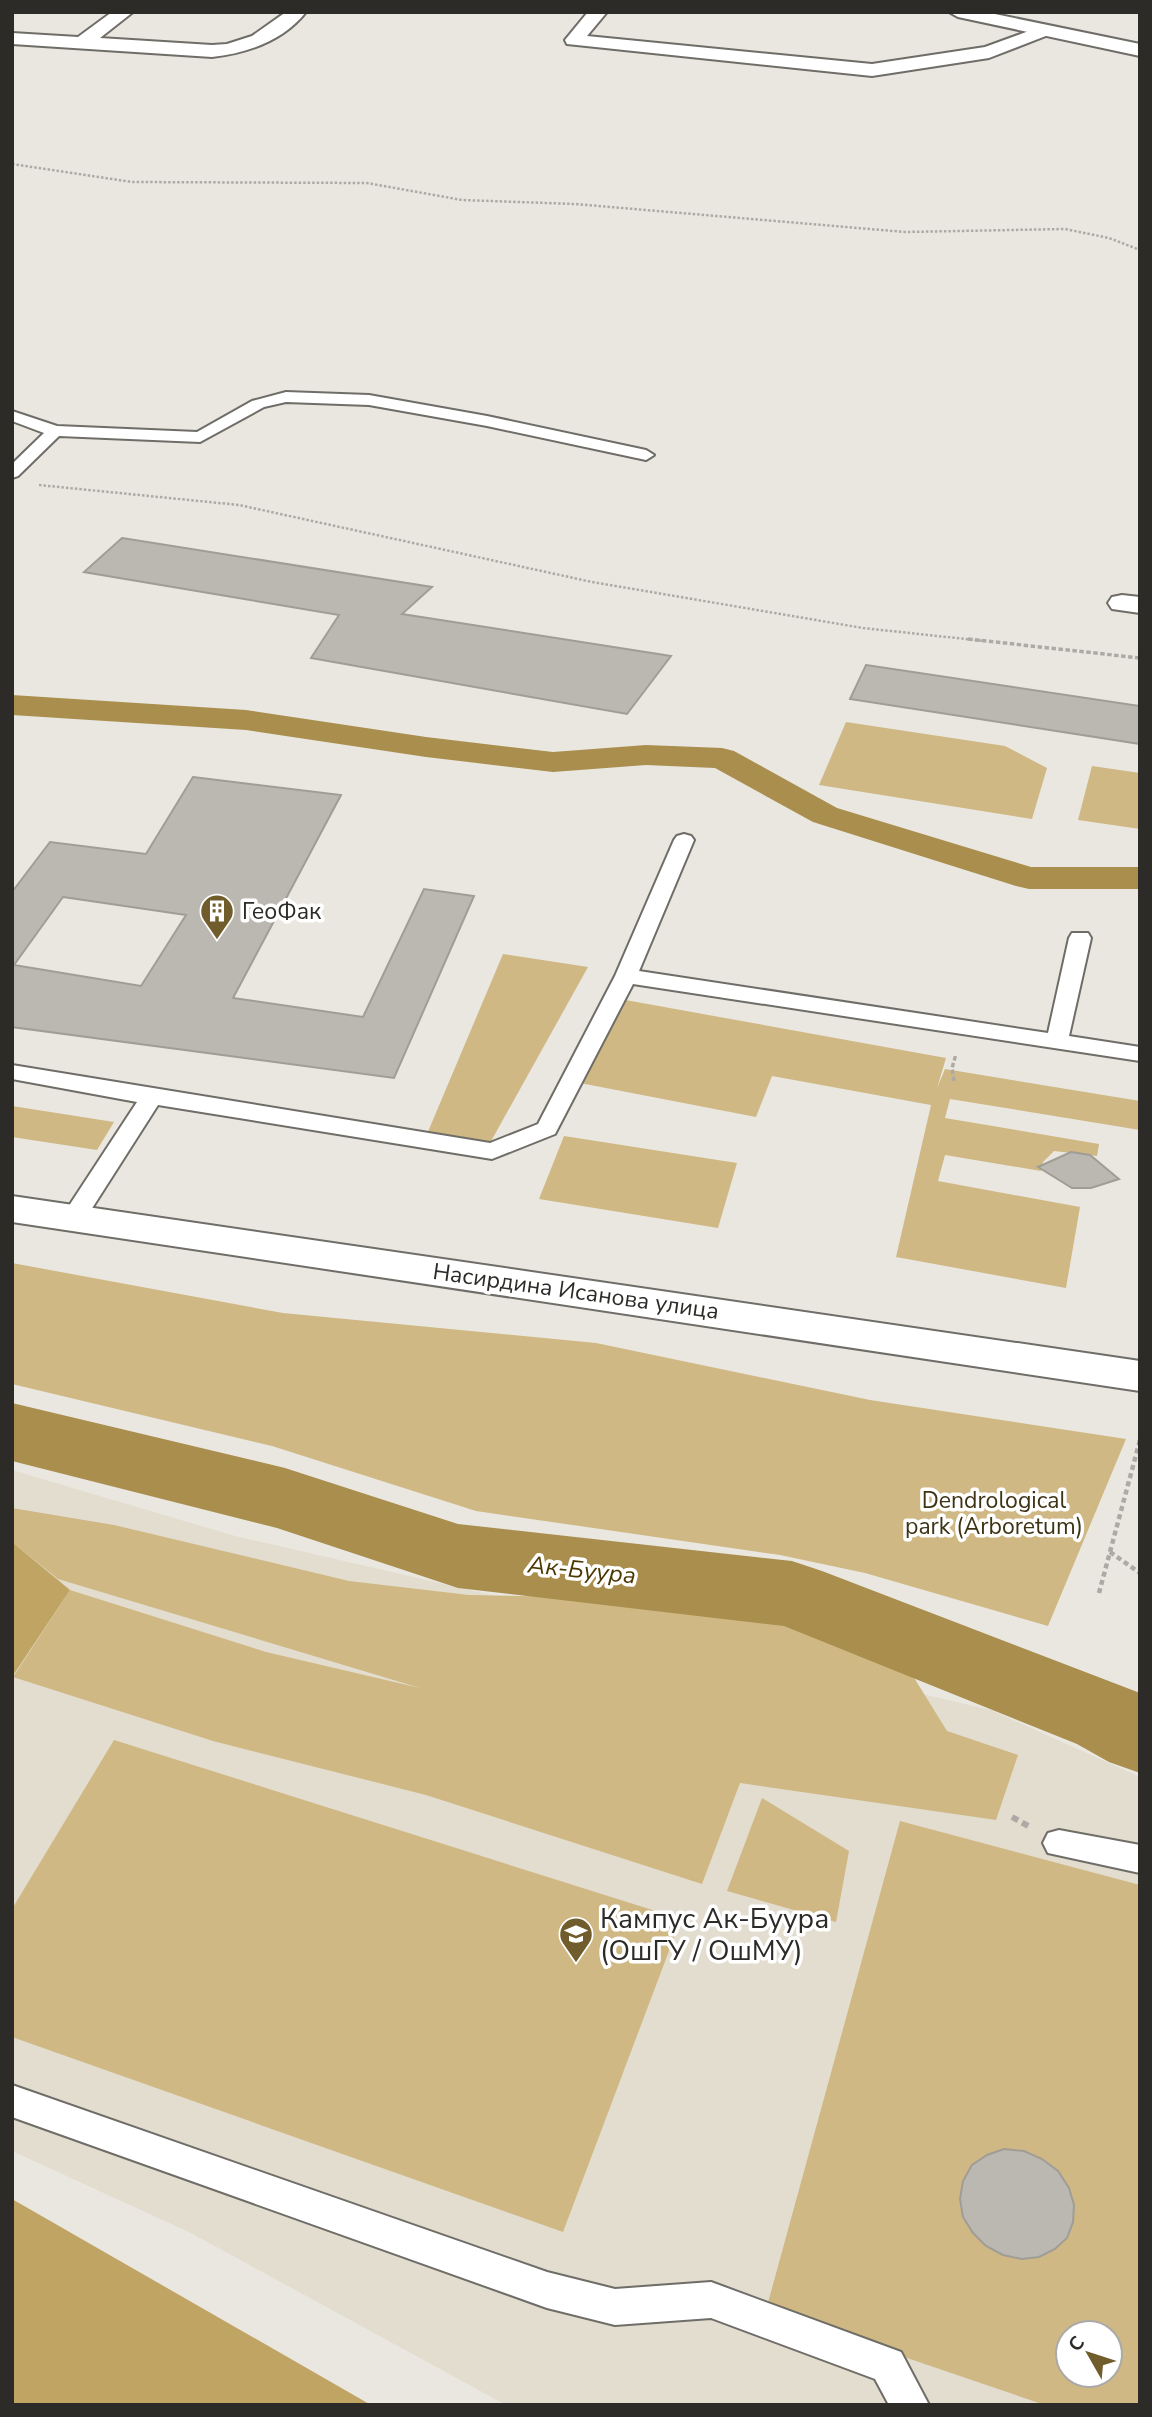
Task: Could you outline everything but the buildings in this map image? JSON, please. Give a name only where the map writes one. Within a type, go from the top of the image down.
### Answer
[{"type":"street","points":[[84,41],[124,12]]},
{"type":"street","points":[[12,38],[212,51],[242,49],[268,35],[297,12]]},
{"type":"street","points":[[598,12],[574,40],[872,70],[989,52],[1045,30]]},
{"type":"street","points":[[958,12],[1140,50]]},
{"type":"street","name":"Насирдина Исанова улица","points":[[12,1209],[1140,1376]]},
{"type":"lane","points":[[12,416],[55,430],[200,437],[267,401],[286,397],[369,400],[487,421],[646,455]]},
{"type":"lane","points":[[12,473],[55,430]]},
{"type":"lane","points":[[12,1072],[492,1151],[547,1129],[626,976],[684,840]]},
{"type":"lane","points":[[1057,1041],[1080,938]]},
{"type":"lane","points":[[626,976],[1140,1054]]},
{"type":"lane","points":[[74,1218],[152,1097]]},
{"type":"lane","points":[[1059,1843],[1140,1859]]},
{"type":"lane","points":[[12,2101],[547,2290],[615,2307],[711,2300],[888,2365],[910,2405]]},
{"type":"path","points":[[12,164],[132,182],[367,183],[462,201],[575,204],[905,232],[1065,229],[1110,238],[1140,250]]},
{"type":"path","points":[[36,485],[239,505],[592,582],[770,614],[877,630],[1140,658]]},
{"type":"path","points":[[1099,1593],[1140,1440]]},
{"type":"path","points":[[1110,1552],[1140,1573]]},
{"type":"shaded area","name":"Кампус Ак-Буура (ОшГУ / ОшМУ)","points":[[12,1470],[235,1536],[991,1710],[1140,1777],[1140,2405],[506,2405],[191,2233],[12,2151]]},
{"type":"shaded area","points":[[12,1542],[70,1590],[12,1677]]},
{"type":"shaded area","points":[[12,2199],[371,2405],[12,2405]]},
{"type":"green space","points":[[846,722],[1005,746],[1047,768],[1032,819],[819,785]]},
{"type":"green space","points":[[1092,766],[1140,773],[1140,829],[1078,820]]},
{"type":"green space","points":[[503,954],[588,967],[490,1143],[427,1134]]},
{"type":"green space","points":[[620,999],[946,1058],[937,1088],[945,1069],[1140,1101],[1140,1130],[950,1099],[945,1118],[1099,1144],[1097,1156],[1054,1151],[1043,1162],[1041,1171],[945,1155],[938,1181],[1080,1207],[1066,1288],[896,1257],[931,1105],[772,1076],[756,1117],[580,1083]]},
{"type":"green space","points":[[12,1106],[114,1122],[97,1150],[12,1137]]},
{"type":"green space","points":[[564,1136],[737,1163],[718,1228],[539,1199]]},
{"type":"green space","name":"Dendrological park (Arboretum)","points":[[12,1263],[283,1313],[596,1343],[870,1400],[1126,1439],[1048,1626],[865,1573],[780,1555],[476,1511],[272,1446],[12,1384]]},
{"type":"green space","points":[[12,1508],[114,1525],[349,1581],[469,1595],[733,1600],[900,1655],[947,1731],[1018,1755],[996,1820],[740,1783],[702,1884],[426,1795],[213,1741],[13,1677],[70,1590],[266,1652],[420,1688],[58,1579],[12,1542]]},
{"type":"green space","points":[[114,1740],[681,1919],[563,2232],[12,2037],[12,1909]]},
{"type":"green space","points":[[762,1798],[849,1851],[836,1922],[727,1891]]},
{"type":"green space","points":[[900,1821],[1140,1885],[1140,2405],[1045,2405],[766,2310]]},
{"type":"waterway","points":[[12,705],[246,720],[426,747],[553,762],[646,755],[722,758],[825,815],[1029,878],[1140,878]]},
{"type":"waterway","name":"Ак-Буура","points":[[12,1432],[285,1499],[458,1556],[792,1594],[1108,1718],[1140,1736]]},
{"type":"place","name":"ГеоФак","points":[[217,941]]},
{"type":"place","name":"Кампус Ак-Буура (ОшГУ / ОшМУ)","points":[[576,1964]]}]
